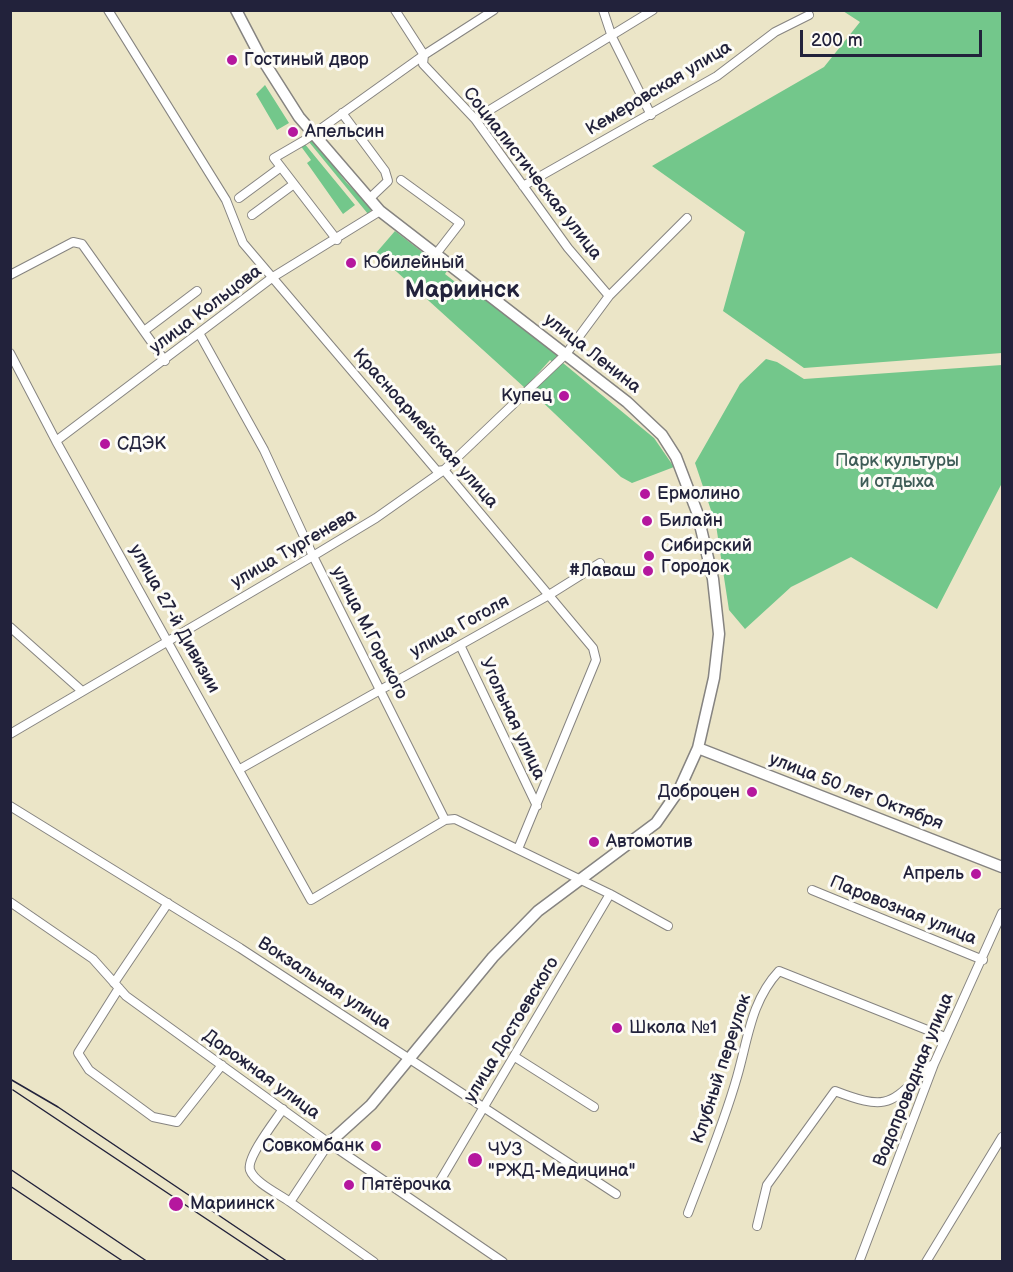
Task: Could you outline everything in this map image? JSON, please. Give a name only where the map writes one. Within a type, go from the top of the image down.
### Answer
[{"type":"main road","name":"улица Ленина","points":[[236,10],[259,54],[312,134],[380,211],[645,416],[662,435],[686,477],[713,579],[719,634],[714,678],[698,748],[679,790],[656,823],[538,911],[493,957],[371,1105],[329,1143]]},
{"type":"main road","name":"улица 50 лет Октября","points":[[698,748],[1002,867]]},
{"type":"street","name":"Красноармейская улица","points":[[108,10],[226,200],[243,243],[437,471],[444,470],[593,648],[596,660],[518,849]]},
{"type":"street","name":"Социалистическая улица","points":[[395,10],[424,55],[423,64],[475,119],[568,248],[609,296]]},
{"type":"street","points":[[338,240],[274,158],[494,10]]},
{"type":"street","points":[[603,10],[612,37],[651,115]]},
{"type":"street","points":[[475,119],[653,10]]},
{"type":"street","name":"Кемеровская улица","points":[[523,186],[717,76],[776,32],[809,15]]},
{"type":"street","points":[[342,113],[386,171],[388,181],[369,199]]},
{"type":"street","points":[[239,198],[281,167]]},
{"type":"street","points":[[401,180],[460,223],[436,254]]},
{"type":"street","points":[[252,215],[294,184]]},
{"type":"street","name":"улица Кольцова","points":[[56,441],[165,361],[273,277],[338,240],[380,211]]},
{"type":"street","name":"улица Тургенева","points":[[10,734],[376,518],[444,470],[566,354],[609,296],[687,218]]},
{"type":"street","points":[[10,275],[73,242],[82,244],[165,361]]},
{"type":"street","points":[[144,331],[197,291]]},
{"type":"street","name":"улица М.Горького","points":[[199,333],[264,450],[313,556],[445,820]]},
{"type":"street","name":"улица 27-й Дивизии","points":[[10,354],[311,900],[445,820]]},
{"type":"street","name":"улица Гоголя","points":[[240,769],[380,687],[549,595],[600,563]]},
{"type":"street","points":[[10,627],[82,691]]},
{"type":"street","name":"Угольная улица","points":[[460,645],[537,806]]},
{"type":"street","name":"Вокзальная улица","points":[[10,806],[168,903],[616,1194]]},
{"type":"street","points":[[445,820],[455,819],[581,879],[668,926]]},
{"type":"street","name":"Паровозная улица","points":[[812,890],[982,960]]},
{"type":"street","name":"улица Достоевского","points":[[440,1181],[610,894]]},
{"type":"street","name":"Дорожная улица","points":[[10,902],[93,959],[126,996],[329,1143],[503,1262]]},
{"type":"street","points":[[168,903],[78,1053],[90,1070],[153,1117],[177,1122],[222,1065]]},
{"type":"street","name":"Водопроводная улица","points":[[859,1262],[945,1037],[1002,913]]},
{"type":"street","name":"Клубный переулок","points":[[688,1213],[737,1078],[750,1022],[766,985],[779,971],[945,1037]]},
{"type":"street","points":[[515,1057],[594,1107]]},
{"type":"street","points":[[757,1227],[767,1185],[835,1091],[867,1104],[886,1102],[898,1096],[934,1064]]},
{"type":"street","points":[[283,1109],[251,1159],[250,1169],[255,1177],[374,1262]]},
{"type":"street","points":[[926,1262],[1002,1137]]},
{"type":"street","points":[[290,1202],[329,1143]]},
{"type":"green space","points":[[843,11],[1002,11],[1002,353],[804,368],[723,311],[745,232],[652,166],[824,67],[860,22]]},
{"type":"green space","points":[[265,85],[289,123],[277,130],[256,94]]},
{"type":"green space","points":[[313,139],[346,182],[372,209],[368,214],[309,142]]},
{"type":"green space","points":[[304,143],[355,205],[343,214],[307,163],[311,160],[300,145]]},
{"type":"green space","points":[[395,231],[447,271],[445,274],[477,299],[478,297],[466,288],[468,285],[561,356],[554,363],[550,360],[525,388],[376,253]]},
{"type":"green space","name":"Парк культуры и отдыха","points":[[766,359],[777,362],[804,379],[1002,365],[1002,483],[937,609],[851,557],[791,587],[745,629],[729,610],[716,525],[695,463],[740,384]]},
{"type":"green space","points":[[563,363],[654,438],[674,467],[632,483],[621,477],[532,392]]},
{"type":"railway","points":[[10,1079],[58,1107],[288,1262]]},
{"type":"railway","points":[[13,1090],[271,1262]]},
{"type":"railway","points":[[10,1169],[148,1262]]},
{"type":"railway","points":[[10,1186],[124,1262]]},
{"type":"place","name":"Гостиный двор","points":[[232,60]]},
{"type":"place","name":"Апельсин","points":[[293,132]]},
{"type":"place","name":"Юбилейный","points":[[351,263]]},
{"type":"place","name":"Купец","points":[[564,396]]},
{"type":"place","name":"СДЭК","points":[[105,444]]},
{"type":"place","name":"Ермолино","points":[[645,494]]},
{"type":"place","name":"Билайн","points":[[647,521]]},
{"type":"place","name":"Сибирский Городок","points":[[649,556]]},
{"type":"place","name":"#Лаваш","points":[[648,571]]},
{"type":"place","name":"Доброцен","points":[[752,792]]},
{"type":"place","name":"Автомотив","points":[[594,842]]},
{"type":"place","name":"Апрель","points":[[976,874]]},
{"type":"place","name":"Школа №1","points":[[617,1028]]},
{"type":"place","name":"Совкомбанк","points":[[376,1146]]},
{"type":"place","name":"ЧУЗ \"РЖД-Медицина\"","points":[[475,1160]]},
{"type":"place","name":"Пятёрочка","points":[[349,1185]]},
{"type":"place","name":"Мариинск","points":[[176,1204]]},
{"type":"district","name":"Мариинск","points":[[462,291]]}]
